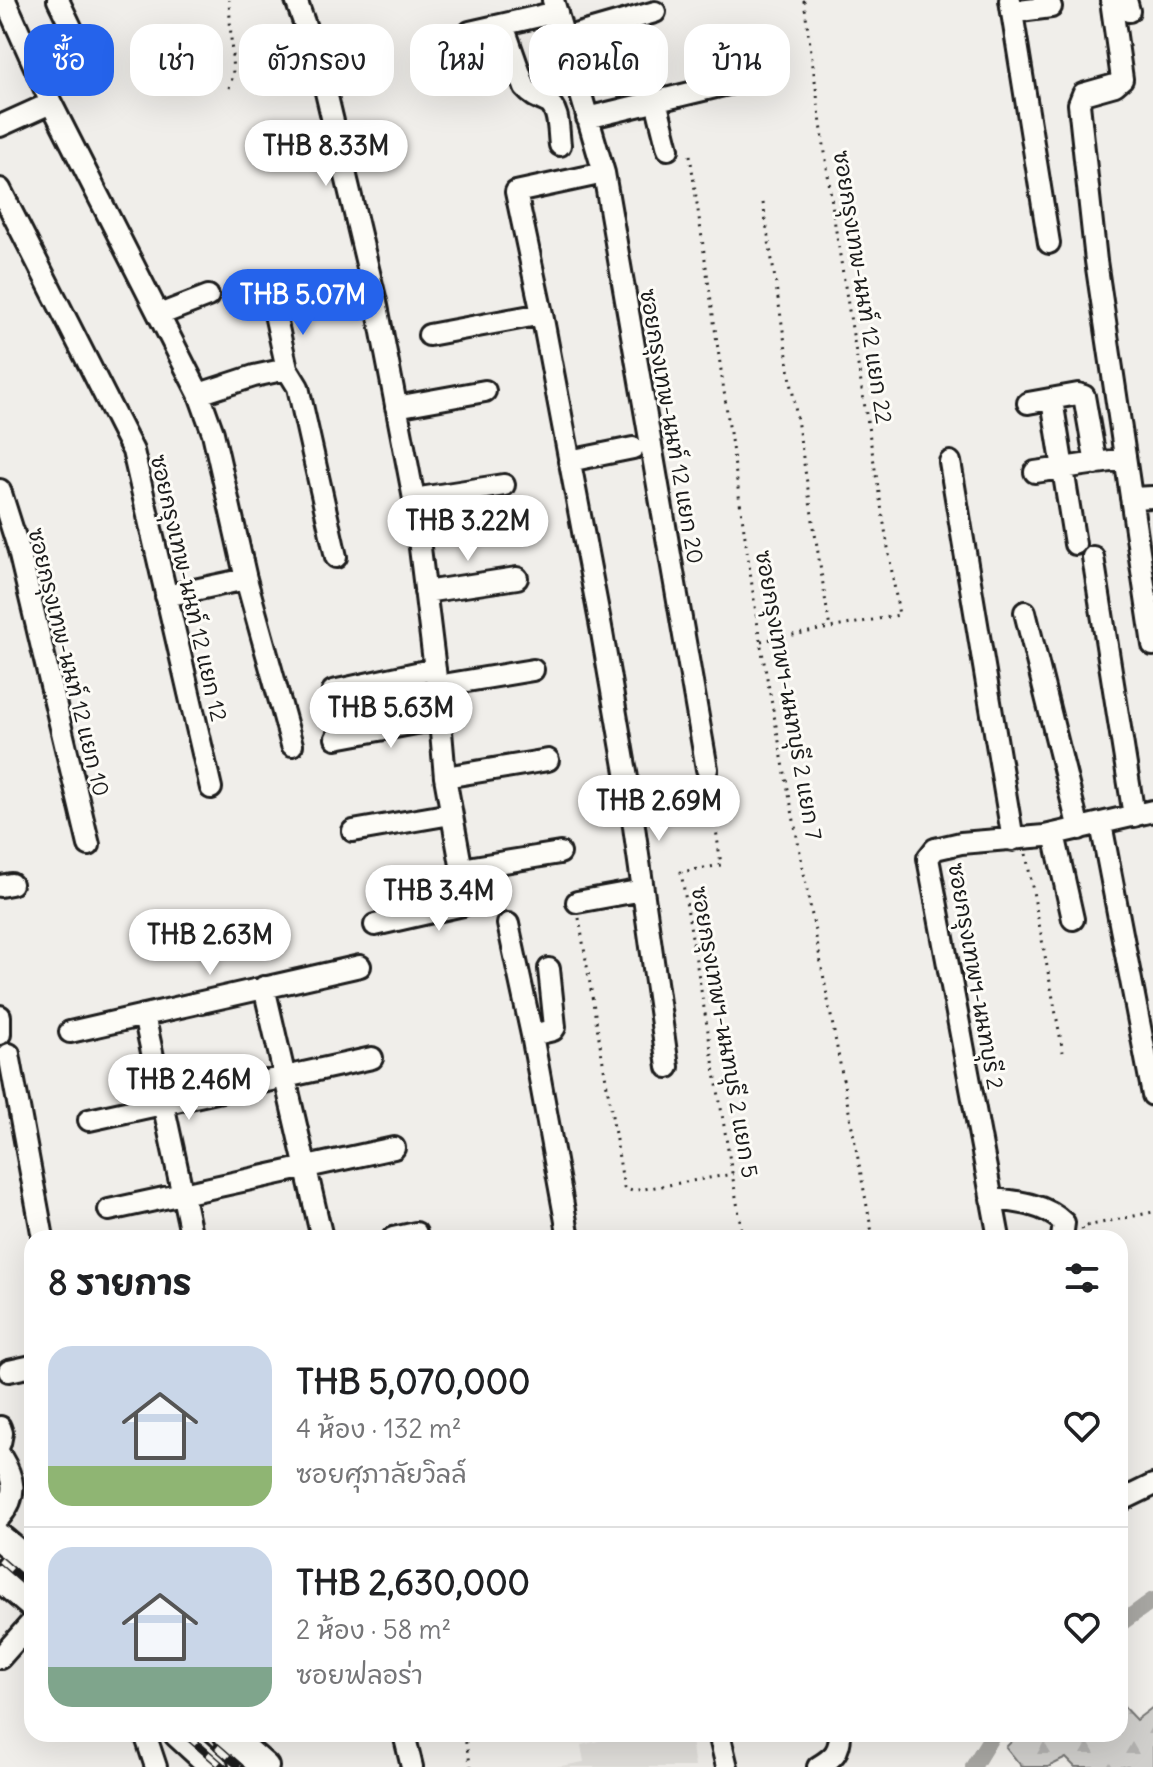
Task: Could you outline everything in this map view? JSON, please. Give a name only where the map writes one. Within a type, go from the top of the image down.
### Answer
[{"type":"main road","points":[[0,1538],[24,1558]]},
{"type":"main road","points":[[0,1578],[24,1598]]},
{"type":"main road","points":[[236,1742],[265,1767]]},
{"type":"street","points":[[5,0],[51,103],[199,394],[213,433],[246,579],[292,745]]},
{"type":"street","points":[[58,0],[70,24]]},
{"type":"street","points":[[296,0],[320,67],[377,306],[414,499],[445,777],[467,898],[463,905],[375,925]]},
{"type":"street","points":[[1122,4],[1122,79],[1115,85],[1083,94],[1079,104],[1096,261],[1153,645]]},
{"type":"street","points":[[506,24],[555,6]]},
{"type":"street","points":[[1049,243],[1011,6],[1051,7]]},
{"type":"street","points":[[613,24],[655,12]]},
{"type":"street","points":[[513,54],[525,88],[532,96],[555,109],[560,145]]},
{"type":"street","points":[[587,118],[684,94]]},
{"type":"street","name":"ซอยกรุงเทพ-นนท์ 12 แยก 20","points":[[581,96],[604,173],[707,769]]},
{"type":"street","points":[[656,101],[668,149]]},
{"type":"street","points":[[0,126],[51,103]]},
{"type":"street","points":[[604,173],[516,192],[601,627],[668,1067]]},
{"type":"street","name":"ซอยกรุงเทพ-นนท์ 12 แยก 12","points":[[0,189],[133,451],[211,788]]},
{"type":"street","points":[[159,315],[208,296]]},
{"type":"street","points":[[275,314],[287,369],[298,387],[336,557]]},
{"type":"street","points":[[429,335],[542,314]]},
{"type":"street","points":[[199,394],[287,369]]},
{"type":"street","points":[[396,407],[485,391]]},
{"type":"street","points":[[1028,403],[1078,394],[1086,398],[1096,464]]},
{"type":"street","points":[[1052,400],[1075,544]]},
{"type":"street","points":[[569,461],[633,448]]},
{"type":"street","points":[[1035,472],[1125,459]]},
{"type":"street","points":[[950,462],[1018,839]]},
{"type":"street","points":[[414,499],[504,485]]},
{"type":"street","name":"ซอยกรุงเทพ-นนท์ 12 แยก 10","points":[[0,490],[18,547],[89,845]]},
{"type":"street","points":[[1131,498],[1153,497]]},
{"type":"street","points":[[1093,557],[1144,813]]},
{"type":"street","points":[[425,592],[517,578]]},
{"type":"street","points":[[166,596],[246,579]]},
{"type":"street","points":[[1025,612],[1079,829]]},
{"type":"street","points":[[333,691],[436,677],[533,670]]},
{"type":"street","points":[[336,738],[438,719]]},
{"type":"street","points":[[445,777],[548,760]]},
{"type":"street","name":"ซอยกรุงเทพฯ-นนทบุรี 2","points":[[997,1230],[928,858],[935,849],[961,843],[1054,834],[1144,813]]},
{"type":"street","points":[[353,831],[451,814]]},
{"type":"street","points":[[1101,824],[1153,1095]]},
{"type":"street","points":[[1054,834],[1073,919]]},
{"type":"street","points":[[461,869],[560,853]]},
{"type":"street","points":[[577,902],[643,890]]},
{"type":"street","points":[[508,924],[568,1230]]},
{"type":"street","points":[[70,1032],[360,966]]},
{"type":"street","points":[[532,1035],[555,1027],[549,969]]},
{"type":"street","points":[[264,987],[320,1230]]},
{"type":"street","points":[[144,1015],[190,1230]]},
{"type":"street","points":[[0,1016],[0,1034]]},
{"type":"street","points":[[9,1054],[42,1230]]},
{"type":"street","points":[[89,1120],[372,1058]]},
{"type":"street","points":[[109,1210],[394,1148]]},
{"type":"street","points":[[991,1199],[1017,1202],[1058,1216],[1064,1223],[1063,1230]]},
{"type":"street","points":[[9,1371],[24,1368]]},
{"type":"street","points":[[0,1427],[0,1443]]},
{"type":"street","points":[[0,1455],[9,1470],[13,1490],[12,1503],[0,1517]]},
{"type":"street","points":[[1128,1497],[1153,1485]]},
{"type":"street","points":[[0,1658],[24,1631]]},
{"type":"street","points":[[148,1742],[156,1767]]},
{"type":"street","points":[[406,1742],[412,1767]]},
{"type":"street","points":[[721,1742],[727,1767]]},
{"type":"street","points":[[818,1767],[833,1758],[839,1750],[840,1742]]},
{"type":"path","points":[[229,0],[233,75],[229,88]]},
{"type":"path","name":"ซอยกรุงเทพ-นนท์ 12 แยก 22","points":[[810,0],[804,1],[835,225],[899,615],[830,629]]},
{"type":"path","name":"ซอยกรุงเทพฯ-นนทบุรี 2 แยก 7","points":[[690,155],[760,641],[871,1230]]},
{"type":"path","points":[[760,641],[830,629],[763,203]]},
{"type":"path","name":"ซอยกรุงเทพฯ-นนทบุรี 2 แยก 5","points":[[707,769],[721,865],[681,872],[742,1230]]},
{"type":"path","points":[[1018,839],[1063,1052]]},
{"type":"path","points":[[577,902],[624,1188],[632,1191],[733,1174]]},
{"type":"path","points":[[1083,1230],[1082,1227],[1153,1212]]},
{"type":"path","points":[[466,1742],[471,1767]]},
{"type":"shaded area","points":[[594,1742],[691,1742],[695,1767],[556,1767],[584,1762],[581,1745]]},
{"type":"green space","points":[[1153,1707],[1153,1767],[1075,1767],[1066,1758],[1048,1767],[1022,1767],[1006,1747],[1011,1742],[1128,1742],[1128,1712],[1136,1720]]},
{"type":"waterway","points":[[1128,1618],[1153,1600]]},
{"type":"waterway","points":[[973,1767],[988,1742]]},
{"type":"railway","points":[[0,1560],[24,1581]]},
{"type":"railway","points":[[194,1742],[223,1767]]},
{"type":"railway","points":[[217,1747],[240,1767]]}]
